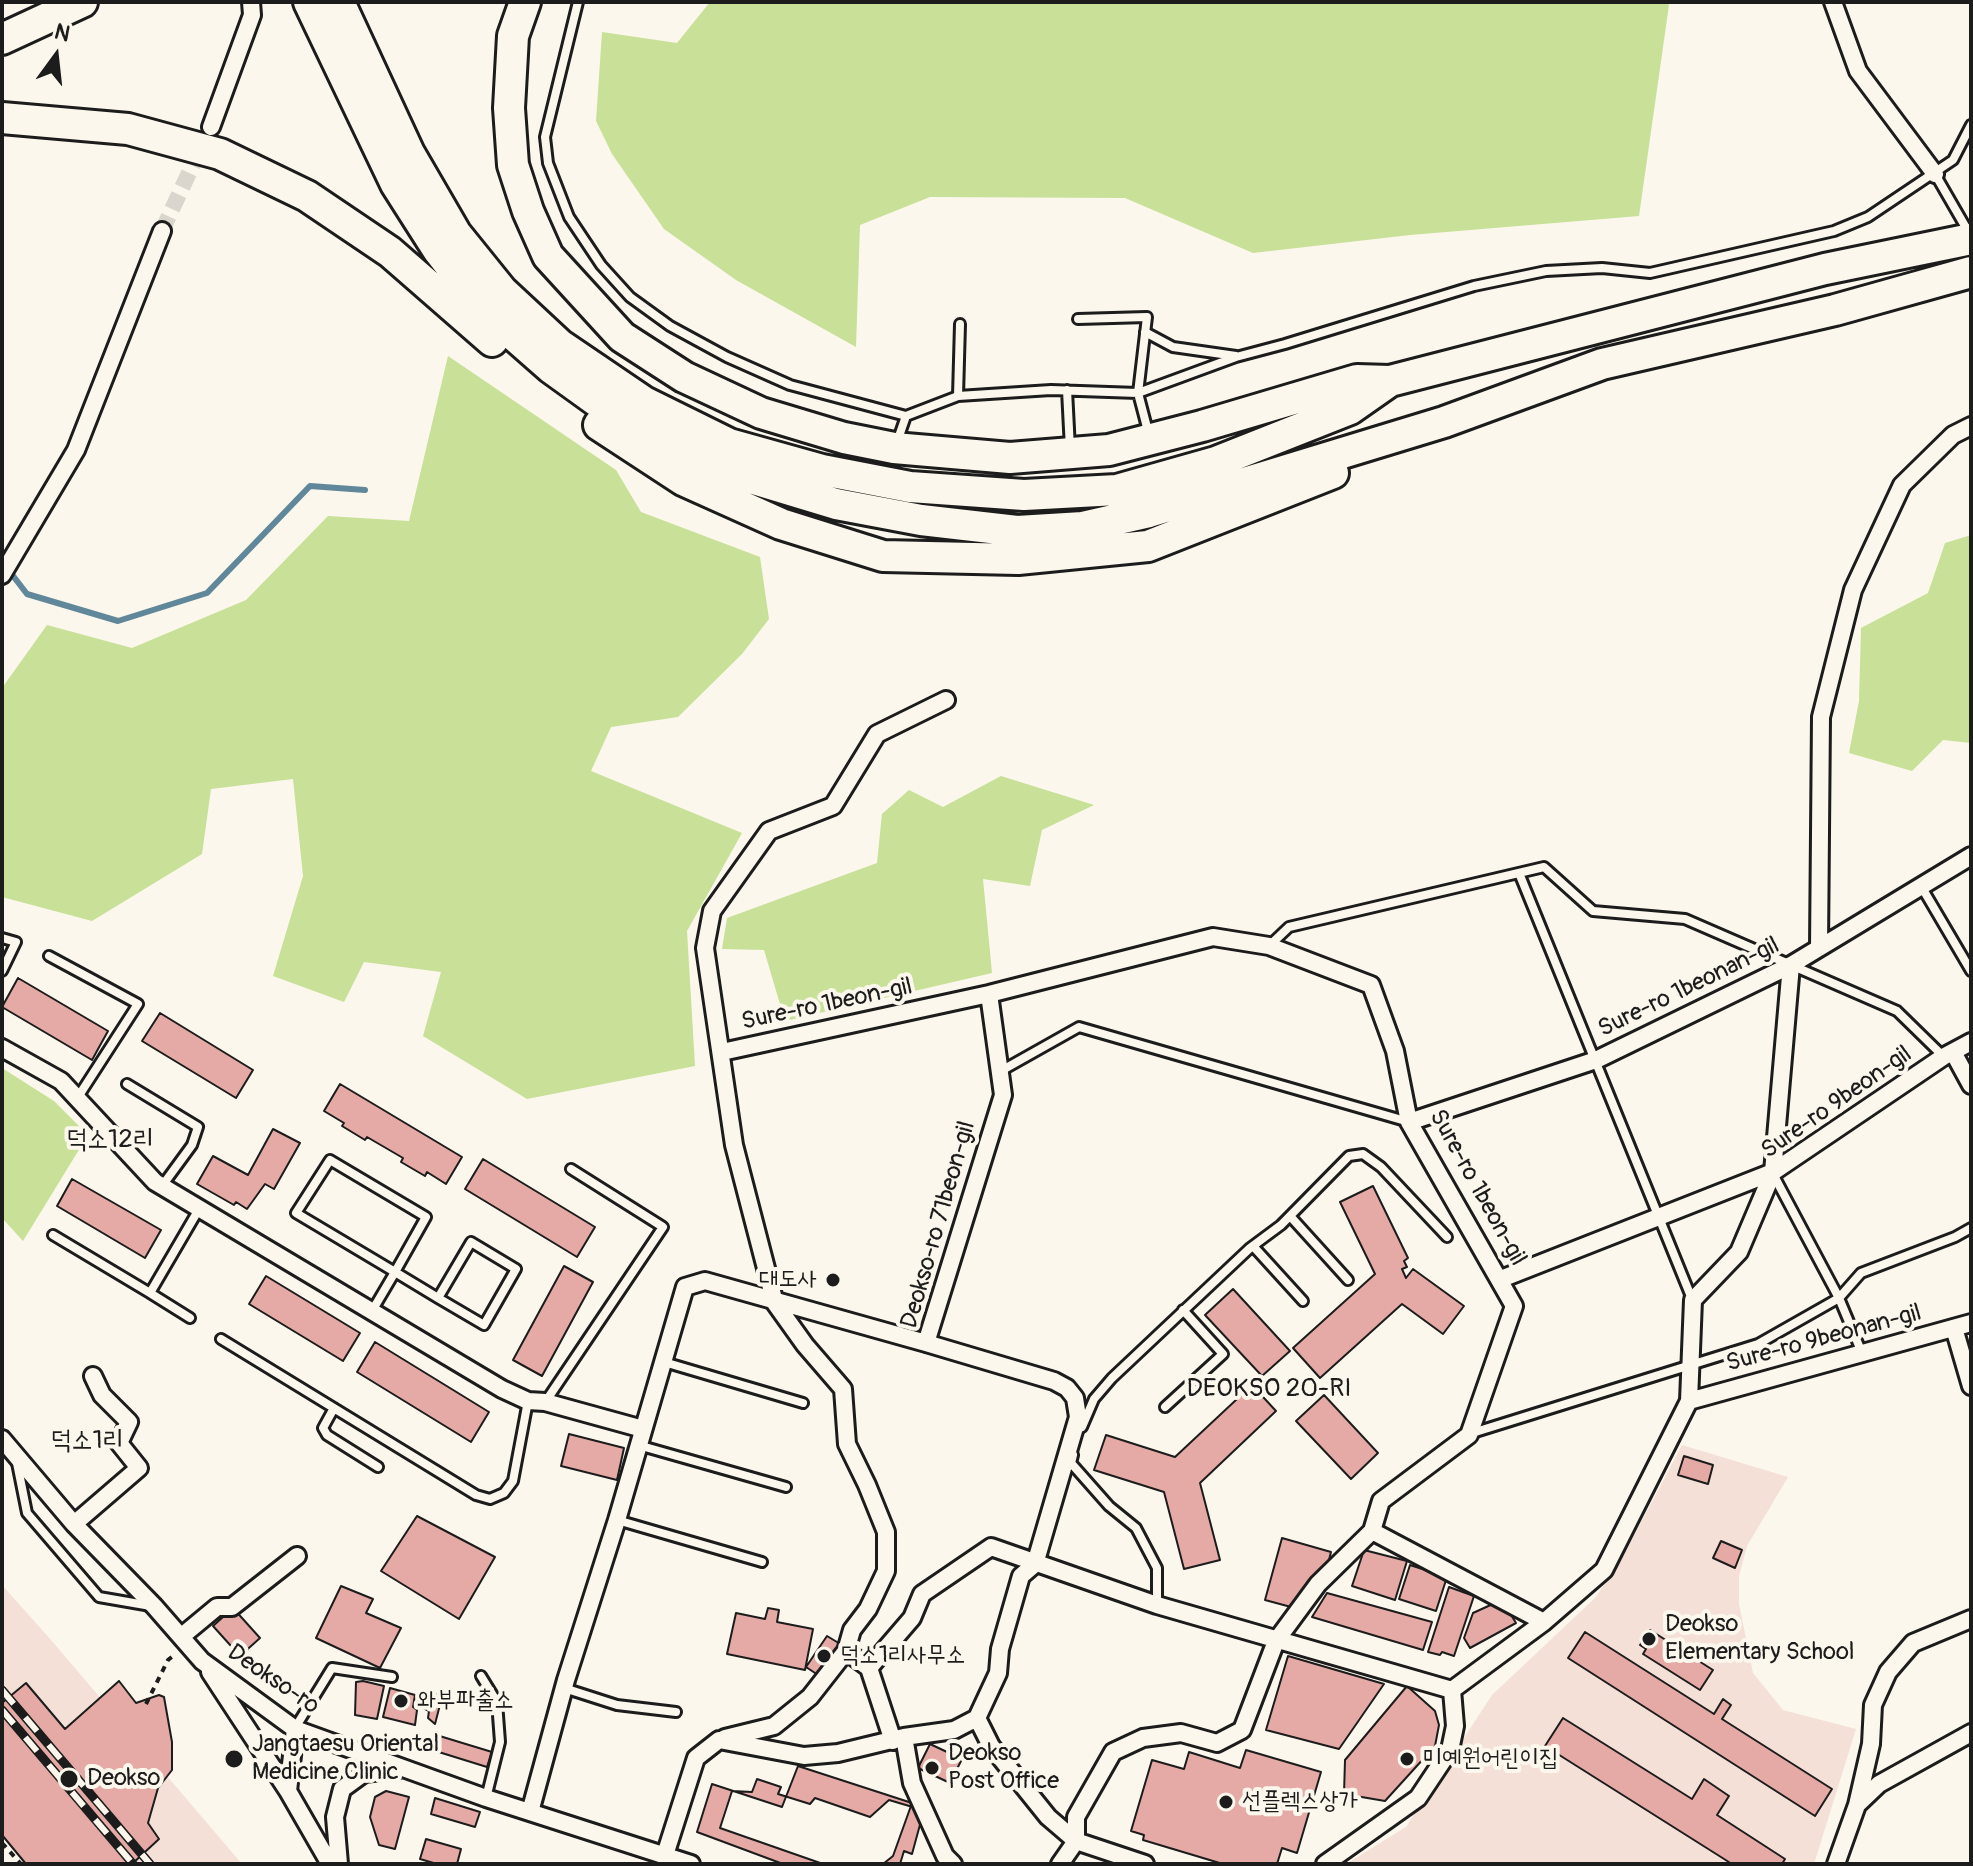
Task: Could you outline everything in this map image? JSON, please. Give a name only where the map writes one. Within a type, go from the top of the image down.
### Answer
[{"type":"highway","points":[[2,39],[82,2]]},
{"type":"highway","points":[[309,2],[396,184],[438,250],[485,310],[551,368],[619,417],[727,471],[836,504],[921,520],[1017,531],[1083,527],[1149,512],[1444,422],[1602,364],[1835,310],[1971,272]]},
{"type":"highway","points":[[339,2],[409,153],[456,234],[502,291],[560,345],[632,394],[729,444],[822,470],[910,487],[1024,495],[1117,490],[1216,462],[1335,415],[1350,409],[1390,381]]},
{"type":"highway","points":[[525,2],[513,36],[509,108],[513,165],[528,211],[548,256],[622,337],[684,377],[761,413],[844,438],[894,448],[1010,458],[1109,450],[1357,380],[1390,381],[1590,327],[1893,255],[1969,229]]},
{"type":"highway","points":[[2,118],[128,129],[220,154],[307,196],[390,252],[555,396],[683,480],[781,524],[883,556],[1018,559],[1148,546],[1294,490],[1444,422]]},
{"type":"street","points":[[211,127],[252,15],[251,2]]},
{"type":"street","points":[[1833,2],[1858,71],[1935,174]]},
{"type":"street","points":[[2,575],[76,450],[162,231]]},
{"type":"street","points":[[1819,948],[1821,717],[1853,590],[1902,485],[1953,435],[1971,426]]},
{"type":"street","points":[[665,1855],[696,1758],[719,1740],[774,1726],[810,1697],[846,1651],[852,1630],[868,1609],[886,1571],[886,1532],[847,1444],[843,1389],[805,1345],[775,1303],[734,1145],[705,948],[712,911],[769,831],[833,806],[877,734],[946,700]]},
{"type":"street","name":"Sure-ro 1beonan-gil","points":[[1409,1122],[1596,1060],[1791,965],[1971,856]]},
{"type":"street","name":"Sure-ro 1beon-gil","points":[[722,1052],[989,994],[1213,937],[1269,946],[1371,985],[1395,1051],[1409,1122],[1514,1306],[1469,1435]]},
{"type":"street","points":[[1501,1279],[1773,1172],[1791,965]]},
{"type":"street","name":"Deokso-ro 71beon-gil","points":[[977,1718],[998,1673],[1000,1649],[1021,1576],[1035,1564],[1078,1417],[1075,1398],[1067,1388],[1054,1381],[926,1343],[1003,1095],[989,994]]},
{"type":"street","name":"Sure-ro 9beon-gil","points":[[1693,1300],[1739,1252],[1773,1172],[1948,1054],[1971,1042]]},
{"type":"street","points":[[2,1048],[61,1081],[155,1182],[199,1209],[502,1389],[640,1437]]},
{"type":"street","points":[[1948,1054],[1971,1085]]},
{"type":"street","points":[[530,1812],[564,1688],[685,1287],[705,1281],[926,1343]]},
{"type":"street","points":[[1452,1690],[1544,1622],[1604,1570],[1689,1401],[1693,1300]]},
{"type":"street","name":"Sure-ro 9beonan-gil","points":[[1689,1401],[1971,1323]]},
{"type":"street","points":[[1954,1328],[1971,1386]]},
{"type":"street","points":[[74,1524],[139,1468],[119,1443],[129,1422],[102,1395],[93,1376]]},
{"type":"street","points":[[1060,1864],[1076,1841],[1076,1817],[1113,1752],[1143,1738],[1181,1733],[1217,1743],[1242,1730],[1276,1641],[1318,1584],[1372,1531],[1381,1501],[1469,1435]]},
{"type":"street","name":"Deokso-ro","points":[[2,1439],[74,1524],[154,1606],[202,1661],[295,1729],[486,1798],[691,1864]]},
{"type":"street","points":[[1372,1531],[1544,1622]]},
{"type":"street","points":[[869,1668],[912,1618],[922,1594],[991,1547],[1157,1605],[1452,1690]]},
{"type":"street","points":[[182,1636],[217,1607],[232,1607],[297,1556]]},
{"type":"street","points":[[1836,1864],[1857,1805],[1871,1744],[1873,1705],[1888,1672],[1913,1643],[1971,1619]]},
{"type":"street","points":[[846,1651],[869,1668],[912,1783],[945,1856],[953,1864]]},
{"type":"street","points":[[202,1661],[288,1791],[330,1864]]},
{"type":"street","points":[[1325,1864],[1418,1798],[1450,1750],[1455,1726],[1452,1690]]},
{"type":"street","points":[[719,1740],[804,1756],[838,1753],[954,1730],[977,1718],[991,1746],[1048,1817],[1076,1841],[1145,1864]]},
{"type":"street","points":[[288,1791],[295,1729]]},
{"type":"street","points":[[1857,1805],[1879,1784],[1971,1733]]},
{"type":"street","points":[[339,1864],[335,1817],[342,1789],[364,1773],[402,1769]]},
{"type":"lane","points":[[578,2],[545,137],[548,163],[569,217],[601,265],[630,297],[670,326],[727,357],[790,385],[906,416],[958,396],[1067,390],[1138,393],[1236,357],[1474,286],[1546,271],[1602,268],[1650,273],[1834,231],[1868,217],[1935,174],[1953,160],[1971,125]]},
{"type":"lane","points":[[1935,174],[1969,229]]},
{"type":"lane","points":[[1078,319],[1147,317],[1138,393],[1150,440]]},
{"type":"lane","points":[[958,396],[960,324]]},
{"type":"lane","points":[[1145,332],[1173,347],[1236,357]]},
{"type":"lane","points":[[1067,390],[1070,453]]},
{"type":"lane","points":[[894,448],[906,416]]},
{"type":"lane","points":[[1269,946],[1289,927],[1544,867],[1593,911],[1685,919],[1897,1011],[1948,1054]]},
{"type":"lane","points":[[1519,873],[1693,1300]]},
{"type":"lane","points":[[1921,886],[1971,971]]},
{"type":"lane","points":[[2,938],[16,942],[2,971]]},
{"type":"lane","points":[[49,956],[138,1004],[78,1097]]},
{"type":"lane","points":[[999,1072],[1079,1027],[1409,1122]]},
{"type":"lane","points":[[127,1084],[198,1127],[192,1145],[162,1186]]},
{"type":"lane","points":[[1157,1605],[1157,1568],[1136,1528],[1109,1506],[1071,1463],[1075,1443],[1094,1399],[1183,1310],[1290,1216],[1349,1156],[1363,1154],[1381,1167],[1447,1237]]},
{"type":"lane","points":[[372,1311],[395,1272],[426,1217],[330,1160],[296,1213],[395,1272],[438,1298],[484,1325],[516,1269],[471,1242],[438,1298]]},
{"type":"lane","points":[[221,1339],[476,1495],[490,1499],[504,1493],[513,1481],[536,1401],[663,1227],[571,1169]]},
{"type":"lane","points":[[1773,1172],[1839,1298],[1862,1353]]},
{"type":"lane","points":[[150,1293],[199,1209]]},
{"type":"lane","points":[[1290,1216],[1348,1280]]},
{"type":"lane","points":[[1469,1435],[1758,1344],[1839,1298],[1861,1273],[1971,1228]]},
{"type":"lane","points":[[53,1235],[190,1318]]},
{"type":"lane","points":[[1253,1246],[1303,1301]]},
{"type":"lane","points":[[1165,1407],[1223,1354],[1183,1310]]},
{"type":"lane","points":[[663,1362],[803,1403]]},
{"type":"lane","points":[[334,1408],[323,1428],[327,1435],[378,1467]]},
{"type":"lane","points":[[640,1437],[786,1487]]},
{"type":"lane","points":[[15,1455],[27,1513],[99,1597],[154,1606]]},
{"type":"lane","points":[[617,1520],[762,1562]]},
{"type":"lane","points":[[295,1729],[332,1668],[392,1677]]},
{"type":"lane","points":[[481,1676],[497,1702],[500,1742],[486,1798]]},
{"type":"lane","points":[[564,1688],[617,1705],[676,1712]]},
{"type":"path","points":[[146,1704],[168,1660],[174,1655]]},
{"type":"path","points":[[2,1843],[21,1864]]},
{"type":"shaded area","name":"Deokso Elementary School","points":[[1682,1445],[1788,1477],[1747,1546],[1739,1576],[1739,1604],[1753,1673],[1783,1710],[1856,1729],[1814,1864],[1346,1864],[1406,1827],[1492,1695],[1595,1598],[1619,1564]]},
{"type":"shaded area","points":[[2,1585],[242,1864],[39,1864],[2,1822]]},
{"type":"green space","points":[[710,2],[1667,2],[1669,5],[1639,216],[1410,235],[1253,253],[1125,198],[930,197],[860,225],[856,347],[736,280],[664,229],[612,154],[596,121],[602,32],[677,43]]},
{"type":"green space","points":[[448,356],[616,470],[641,512],[760,557],[769,619],[742,654],[678,717],[611,727],[591,771],[742,833],[687,931],[695,1066],[527,1099],[423,1036],[441,972],[364,962],[344,1002],[273,976],[303,876],[293,779],[211,789],[202,854],[92,921],[2,897],[2,688],[47,625],[132,648],[246,600],[328,516],[409,521]]},
{"type":"green space","points":[[1971,535],[1971,743],[1943,740],[1912,771],[1849,753],[1859,701],[1861,628],[1928,593],[1945,543]]},
{"type":"green space","points":[[1001,776],[1094,805],[1042,830],[1030,886],[983,879],[992,973],[785,1021],[764,950],[722,949],[727,918],[877,863],[882,814],[909,790],[943,807]]},
{"type":"green space","points":[[2,1068],[54,1101],[88,1135],[23,1241],[2,1218]]},
{"type":"building","points":[[18,978],[108,1031],[92,1060],[2,1007]]},
{"type":"building","points":[[160,1013],[253,1070],[236,1098],[142,1041]]},
{"type":"building","points":[[340,1084],[462,1157],[446,1184],[427,1172],[425,1176],[401,1162],[403,1158],[367,1137],[365,1140],[324,1111]]},
{"type":"building","points":[[273,1129],[300,1143],[274,1189],[265,1184],[247,1209],[197,1184],[213,1156],[248,1175]]},
{"type":"building","points":[[483,1159],[595,1227],[577,1257],[465,1189]]},
{"type":"building","points":[[72,1179],[161,1230],[145,1258],[57,1206]]},
{"type":"building","points":[[1373,1186],[1408,1258],[1404,1261],[1407,1267],[1402,1269],[1406,1278],[1413,1269],[1464,1306],[1443,1334],[1402,1304],[1320,1378],[1293,1348],[1375,1274],[1340,1202]]},
{"type":"building","points":[[564,1266],[593,1282],[542,1376],[513,1360]]},
{"type":"building","points":[[266,1276],[360,1333],[343,1361],[249,1304]]},
{"type":"building","points":[[1233,1289],[1290,1351],[1262,1376],[1205,1315]]},
{"type":"building","points":[[375,1342],[489,1412],[471,1442],[357,1372]]},
{"type":"building","points":[[1252,1385],[1276,1411],[1200,1483],[1220,1560],[1184,1569],[1164,1492],[1094,1470],[1106,1435],[1175,1457]]},
{"type":"building","points":[[1324,1395],[1378,1453],[1351,1479],[1296,1421]]},
{"type":"building","points":[[569,1434],[624,1448],[617,1480],[561,1466]]},
{"type":"building","points":[[1684,1456],[1713,1465],[1708,1484],[1678,1475]]},
{"type":"building","points":[[417,1516],[495,1557],[459,1619],[381,1571]]},
{"type":"building","points":[[1282,1538],[1331,1552],[1328,1564],[1291,1607],[1265,1600]]},
{"type":"building","points":[[1721,1541],[1742,1550],[1735,1568],[1713,1558]]},
{"type":"building","points":[[1364,1550],[1407,1561],[1395,1600],[1352,1586]]},
{"type":"building","points":[[1410,1565],[1447,1577],[1436,1611],[1399,1599]]},
{"type":"building","points":[[341,1586],[373,1599],[366,1613],[401,1628],[380,1668],[316,1638]]},
{"type":"building","points":[[1449,1587],[1474,1596],[1454,1656],[1428,1652]]},
{"type":"building","points":[[1327,1593],[1432,1622],[1423,1650],[1312,1617]]},
{"type":"building","points":[[1495,1603],[1510,1613],[1516,1623],[1470,1648],[1464,1638],[1473,1613]]},
{"type":"building","points":[[233,1608],[260,1638],[240,1656],[213,1626]]},
{"type":"building","points":[[768,1608],[779,1610],[777,1622],[813,1629],[805,1670],[727,1654],[736,1613],[765,1619]]},
{"type":"building","points":[[1650,1630],[1713,1670],[1700,1690],[1643,1654],[1646,1649],[1640,1645]]},
{"type":"building","points":[[1585,1632],[1714,1714],[1723,1699],[1731,1705],[1722,1719],[1832,1789],[1815,1816],[1568,1658]]},
{"type":"building","name":"덕소1리사무소","points":[[827,1636],[842,1645],[821,1677],[806,1667]]},
{"type":"building","points":[[1288,1656],[1384,1684],[1339,1749],[1266,1730]]},
{"type":"building","points":[[119,1681],[136,1703],[159,1695],[164,1697],[172,1742],[172,1770],[158,1788],[148,1823],[159,1839],[132,1864],[26,1864],[2,1835],[2,1703],[26,1683],[65,1729]]},
{"type":"building","points":[[356,1682],[384,1686],[377,1719],[355,1715]]},
{"type":"building","points":[[1407,1686],[1435,1711],[1439,1725],[1435,1746],[1385,1801],[1344,1794],[1345,1760]]},
{"type":"building","name":"와부파출소","points":[[390,1688],[415,1695],[415,1725],[383,1717]]},
{"type":"building","points":[[422,1689],[442,1697],[435,1724],[428,1718],[429,1711],[418,1705]]},
{"type":"building","points":[[1563,1718],[1692,1799],[1704,1779],[1729,1796],[1717,1815],[1785,1859],[1782,1864],[1732,1864],[1545,1746]]},
{"type":"building","points":[[433,1734],[492,1752],[487,1767],[429,1749]]},
{"type":"building","points":[[930,1744],[962,1759],[950,1783],[918,1768]]},
{"type":"building","name":"선플렉스상가","points":[[1246,1750],[1321,1772],[1297,1853],[1282,1848],[1277,1864],[1223,1864],[1143,1840],[1144,1835],[1131,1831],[1152,1760],[1184,1769],[1189,1752],[1240,1768]]},
{"type":"building","points":[[798,1766],[912,1803],[893,1856],[883,1864],[783,1864],[697,1832],[712,1784],[782,1807]]},
{"type":"building","points":[[757,1779],[781,1787],[778,1794],[810,1804],[815,1798],[870,1817],[889,1800],[916,1808],[921,1821],[912,1854],[904,1851],[900,1864],[823,1864],[720,1828],[732,1791],[752,1792]]},
{"type":"building","points":[[386,1791],[409,1797],[395,1849],[379,1845],[370,1817],[375,1797]]},
{"type":"building","points":[[435,1798],[480,1812],[475,1827],[431,1814]]},
{"type":"building","points":[[426,1839],[461,1849],[457,1864],[437,1864],[420,1859]]},
{"type":"waterway","points":[[7,568],[27,594],[118,621],[207,593],[310,486],[365,490]]},
{"type":"tunnel","points":[[162,231],[202,145]]},
{"type":"railway","points":[[2,1690],[150,1864]]},
{"type":"railway","points":[[2,1710],[133,1864]]},
{"type":"place","name":"대도사","points":[[833,1280]]},
{"type":"place","name":"Deokso Elementary School","points":[[1649,1639]]},
{"type":"place","name":"덕소1리사무소","points":[[824,1656]]},
{"type":"place","name":"와부파출소","points":[[401,1701]]},
{"type":"place","name":"Jangtaesu Oriental Medicine Clinic","points":[[234,1759]]},
{"type":"place","name":"미예원어린이집","points":[[1407,1759]]},
{"type":"place","name":"Deokso Post Office","points":[[932,1768]]},
{"type":"place","name":"Deokso","points":[[69,1779]]},
{"type":"place","name":"선플렉스상가","points":[[1226,1802]]},
{"type":"district","name":"덕소12리","points":[[110,1140]]},
{"type":"district","name":"DEOKSO 20-RI","points":[[1269,1389]]},
{"type":"district","name":"덕소1리","points":[[87,1441]]}]
